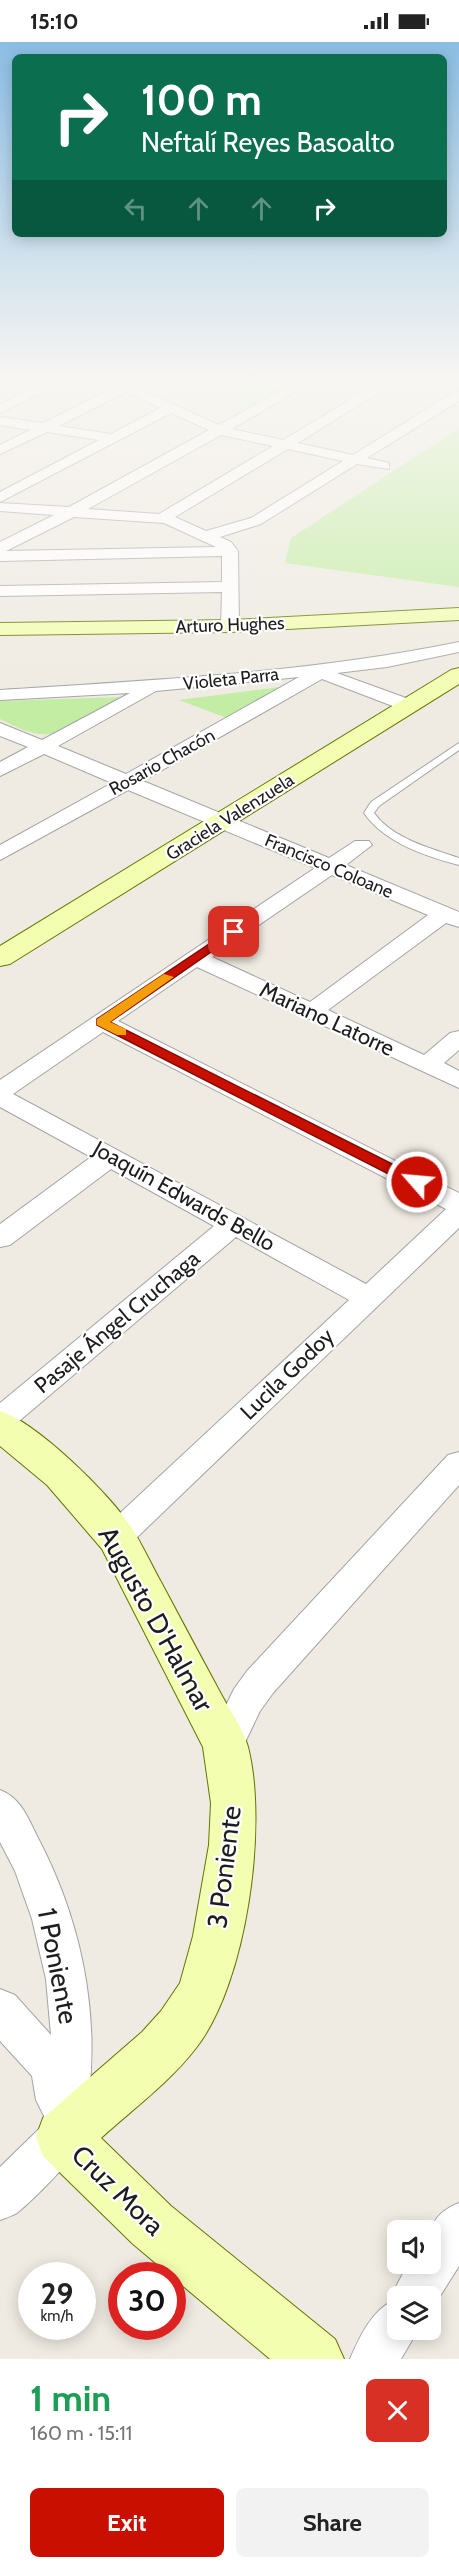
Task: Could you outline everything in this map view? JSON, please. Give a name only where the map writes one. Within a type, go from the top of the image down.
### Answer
[{"type":"street","points":[[0,498],[19,488]]},
{"type":"street","points":[[0,548],[115,488]]},
{"type":"street","points":[[163,518],[213,488]]},
{"type":"street","points":[[206,536],[256,521],[307,488]]},
{"type":"street","points":[[0,507],[163,518],[178,522],[230,551]]},
{"type":"street","points":[[0,556],[230,551]]},
{"type":"street","points":[[230,551],[230,626]]},
{"type":"street","points":[[0,591],[230,587]]},
{"type":"street","name":"Arturo Hughes","points":[[0,629],[230,626],[459,614]]},
{"type":"street","name":"Violeta Parra","points":[[0,694],[154,687],[319,671],[405,659],[459,647]]},
{"type":"street","points":[[319,671],[410,706]]},
{"type":"street","name":"Rosario Chacón","points":[[0,854],[319,671]]},
{"type":"street","name":"Graciela Valenzuela","points":[[0,958],[459,675]]},
{"type":"street","points":[[0,770],[154,687]]},
{"type":"street","name":"Francisco Coloane","points":[[0,729],[452,917]]},
{"type":"street","points":[[0,1091],[362,845]]},
{"type":"street","points":[[311,1012],[452,917]]},
{"type":"street","name":"Mariano Latorre","points":[[196,958],[459,1080]]},
{"type":"street","points":[[101,1022],[459,1204]]},
{"type":"street","points":[[427,1065],[459,1038]]},
{"type":"street","name":"Joaquín Edwards Bello","points":[[0,1096],[367,1297]]},
{"type":"street","points":[[0,1238],[110,1156]]},
{"type":"street","name":"Lucila Godoy","points":[[116,1537],[459,1212]]},
{"type":"street","name":"Pasaje Ángel Cruchaga","points":[[0,1420],[234,1224]]},
{"type":"street","name":"Augusto D'Halmar","points":[[0,1425],[61,1474],[116,1537],[225,1745]]},
{"type":"street","points":[[225,1745],[247,1700],[260,1682],[459,1464]]},
{"type":"street","name":"3 Poniente","points":[[0,2198],[62,2136],[160,2050],[179,2029],[198,2000],[210,1969],[232,1845],[234,1803],[225,1745]]},
{"type":"street","name":"1 Poniente","points":[[0,1806],[32,1862],[50,1915],[63,1967],[72,2043],[62,2136]]},
{"type":"street","name":"Cruz Mora","points":[[0,2010],[51,2066],[62,2136],[152,2225],[315,2359]]},
{"type":"street","points":[[420,2286],[459,2224]]},
{"type":"street","points":[[374,2359],[387,2339]]},
{"type":"lane","points":[[459,746],[375,804],[369,813],[373,822],[388,833],[459,862]]},
{"type":"green space","points":[[367,488],[459,488],[459,587],[285,563],[291,538]]},
{"type":"green space","points":[[288,686],[227,718],[179,700]]},
{"type":"green space","points":[[121,697],[56,733],[34,733],[0,719],[0,701]]},
{"type":"slow traffic","points":[[121,1032],[101,1022],[168,977]]},
{"type":"route","points":[[234,932],[101,1022],[417,1182]]}]
